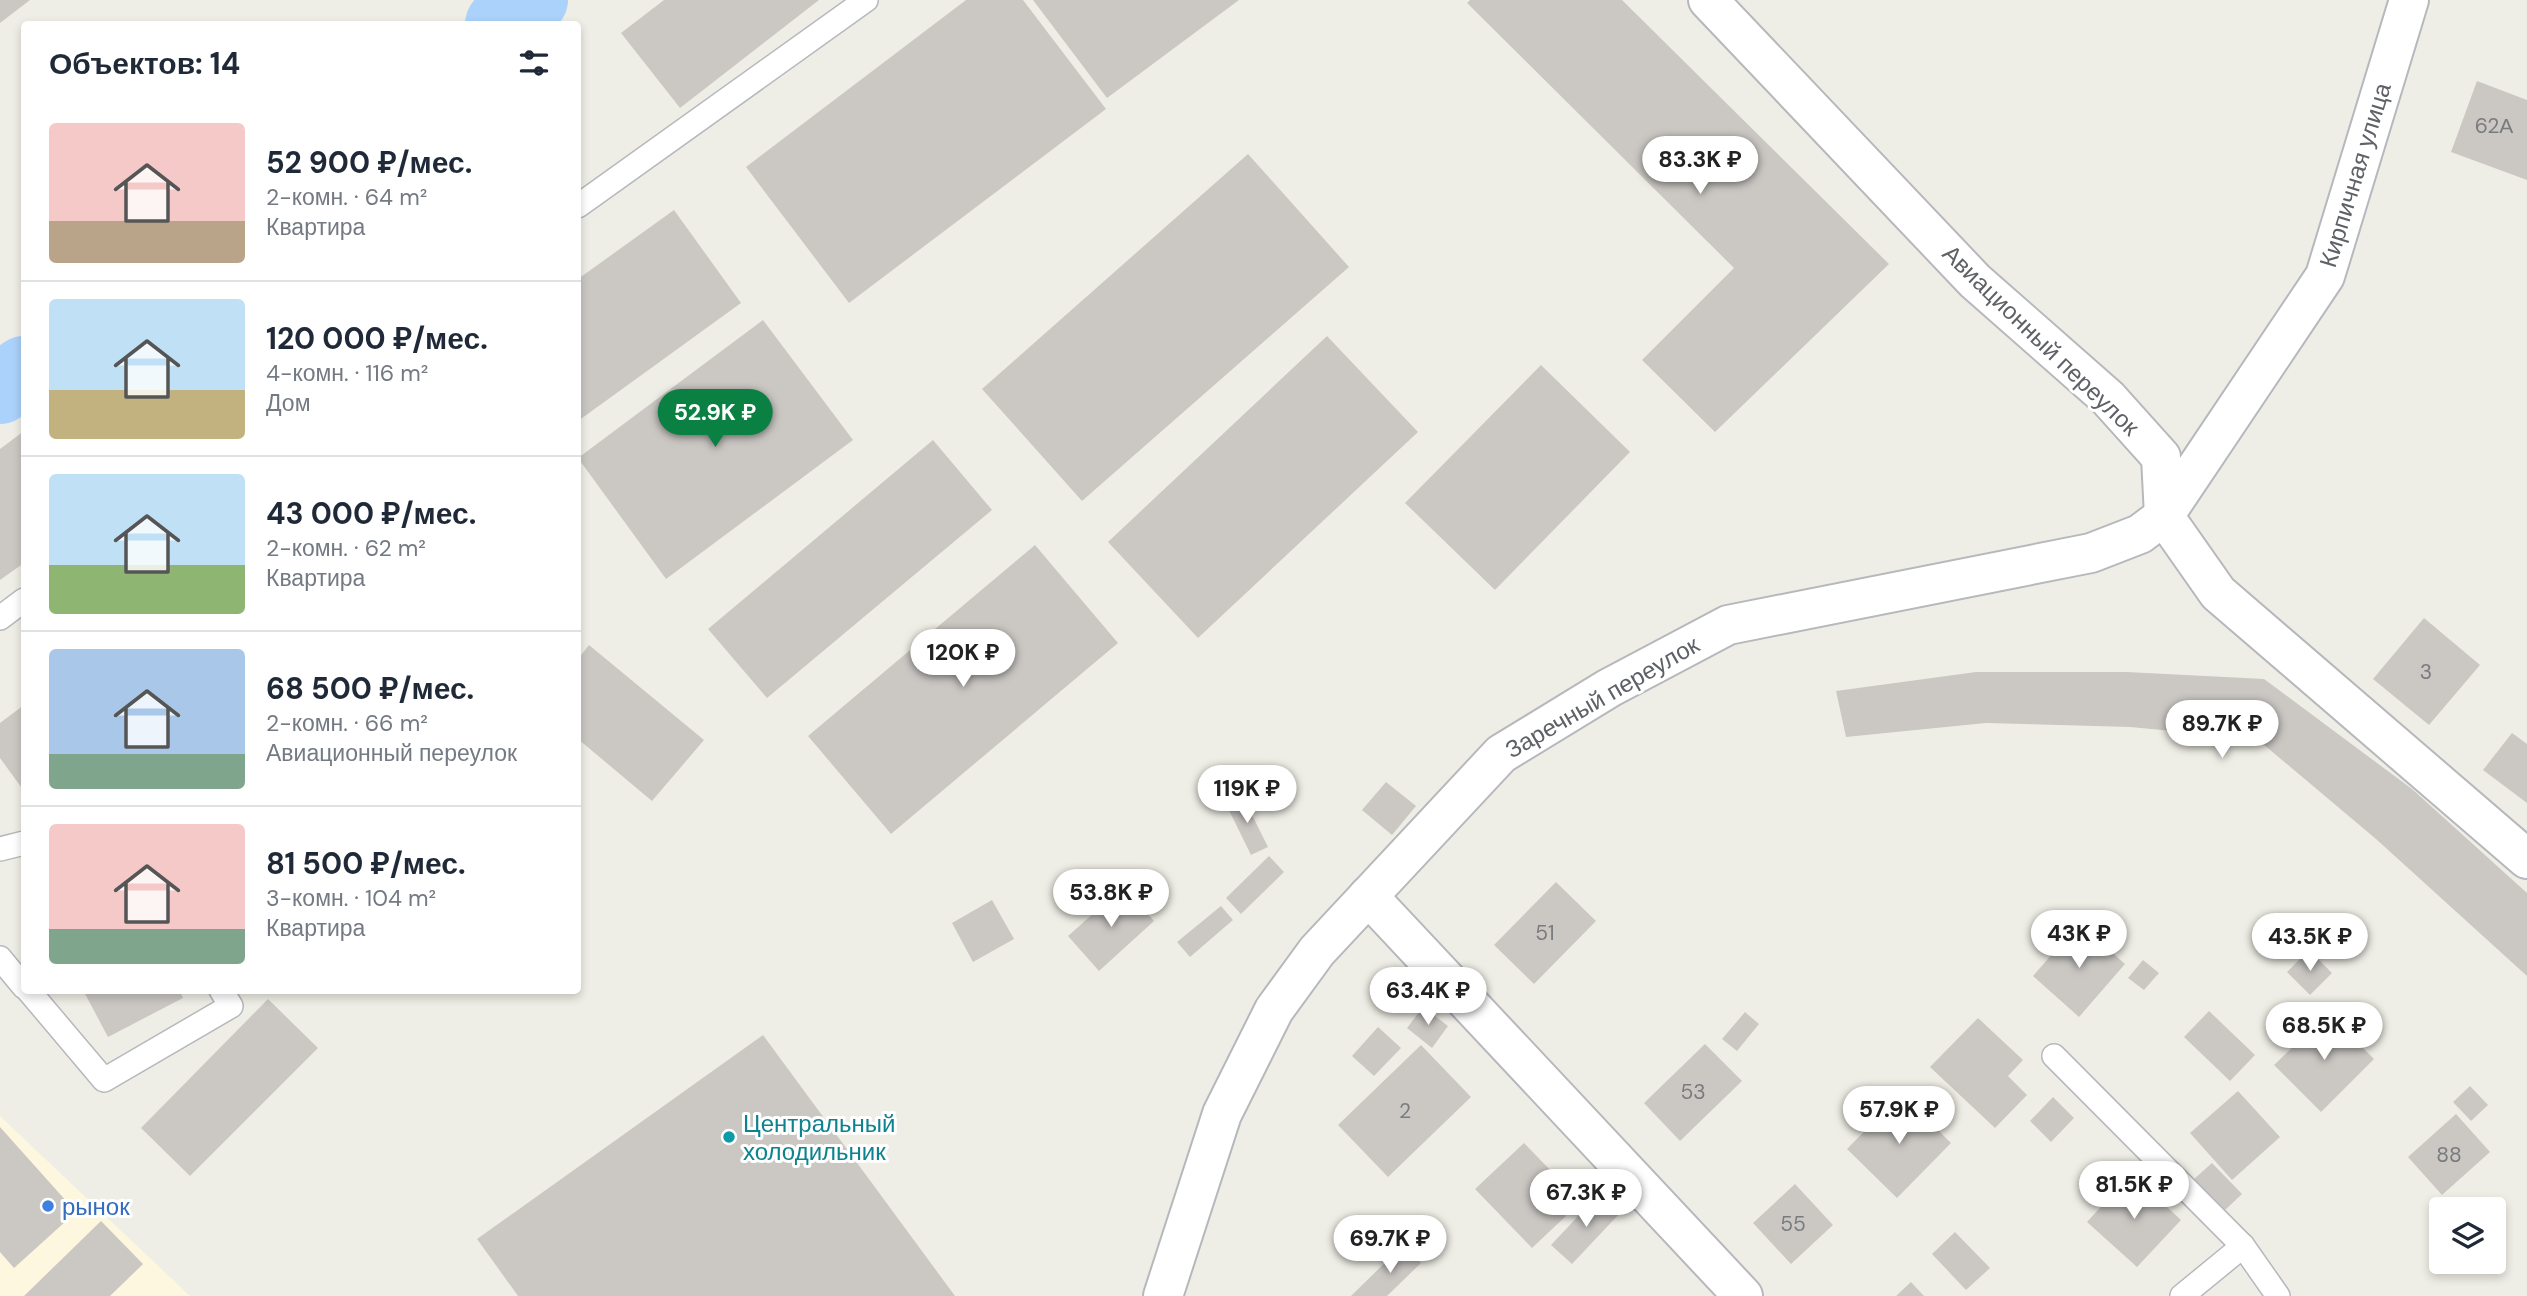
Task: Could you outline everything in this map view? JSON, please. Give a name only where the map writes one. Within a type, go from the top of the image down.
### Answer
[{"type":"street","name":"Авиационный переулок","points":[[1708,0],[1975,281],[2108,398],[2161,457],[2164,516]]},
{"type":"street","name":"Кирпичная улица","points":[[2164,516],[2325,275],[2409,0]]},
{"type":"street","points":[[2164,516],[2218,593],[2527,859]]},
{"type":"street","name":"Заречный переулок","points":[[1163,1296],[1222,1114],[1274,1010],[1317,951],[1501,754],[1609,688],[1728,625],[2029,562],[2091,553],[2140,534],[2164,516]]},
{"type":"street","points":[[1368,896],[1743,1296]]},
{"type":"lane","points":[[581,204],[866,0]]},
{"type":"lane","points":[[0,618],[21,602]]},
{"type":"lane","points":[[0,849],[21,845]]},
{"type":"lane","points":[[0,958],[21,983]]},
{"type":"lane","points":[[30,994],[104,1080],[232,1006],[223,994]]},
{"type":"lane","points":[[2054,1056],[2243,1245],[2278,1296]]},
{"type":"lane","points":[[2182,1296],[2243,1245]]},
{"type":"shaded area","name":"рынок","points":[[0,1116],[190,1296],[0,1296]]},
{"type":"building","points":[[0,0],[30,0],[0,23]]},
{"type":"building","points":[[664,0],[819,0],[680,108],[621,33]]},
{"type":"building","points":[[966,0],[1023,0],[1106,109],[849,303],[746,167]]},
{"type":"building","points":[[1033,0],[1239,0],[1107,98]]},
{"type":"building","points":[[1470,0],[1622,0],[1889,264],[1715,432],[1642,360],[1734,268],[1467,3]]},
{"type":"building","points":[[2477,81],[2527,100],[2527,180],[2451,152]]},
{"type":"building","points":[[1248,154],[1349,267],[1082,501],[982,389]]},
{"type":"building","points":[[674,210],[741,303],[581,419],[581,277]]},
{"type":"building","points":[[763,320],[853,440],[666,579],[581,462],[581,456]]},
{"type":"building","points":[[1327,336],[1418,432],[1198,638],[1108,542]]},
{"type":"building","points":[[1541,365],[1630,452],[1495,590],[1405,503]]},
{"type":"building","points":[[21,433],[21,565],[0,580],[0,449]]},
{"type":"building","points":[[933,440],[992,510],[767,698],[708,629]]},
{"type":"building","points":[[1035,545],[1118,643],[891,834],[808,736]]},
{"type":"building","points":[[2424,618],[2480,665],[2429,725],[2373,679]]},
{"type":"building","points":[[589,645],[704,740],[652,801],[581,742],[581,655]]},
{"type":"building","points":[[1976,672],[2127,672],[2264,679],[2412,789],[2527,893],[2527,976],[2376,839],[2257,739],[2130,727],[1986,723],[1846,737],[1836,691]]},
{"type":"building","points":[[21,707],[21,787],[0,758],[0,723]]},
{"type":"building","points":[[2512,733],[2527,744],[2527,803],[2483,770]]},
{"type":"building","points":[[1386,782],[1416,806],[1392,835],[1362,810]]},
{"type":"building","points":[[1242,795],[1268,847],[1251,855],[1226,804]]},
{"type":"building","points":[[1269,856],[1284,872],[1241,914],[1226,898]]},
{"type":"building","points":[[1556,882],[1596,921],[1534,984],[1494,945]]},
{"type":"building","points":[[1123,887],[1154,921],[1099,971],[1068,936]]},
{"type":"building","points":[[992,900],[1014,939],[973,962],[952,923]]},
{"type":"building","points":[[1221,906],[1233,920],[1190,957],[1177,942]]},
{"type":"building","points":[[2079,923],[2125,964],[2079,1017],[2033,976]]},
{"type":"building","points":[[2309,950],[2332,973],[2310,995],[2287,972]]},
{"type":"building","points":[[2143,960],[2159,973],[2144,990],[2128,978]]},
{"type":"building","points":[[85,994],[181,994],[183,998],[108,1037]]},
{"type":"building","points":[[268,999],[318,1048],[190,1176],[141,1128]]},
{"type":"building","points":[[1423,1007],[1448,1026],[1432,1048],[1407,1028]]},
{"type":"building","points":[[2209,1011],[2255,1055],[2230,1081],[2184,1037]]},
{"type":"building","points":[[1745,1012],[1759,1024],[1737,1051],[1722,1039]]},
{"type":"building","points":[[2328,1013],[2374,1059],[2321,1112],[2274,1065]]},
{"type":"building","points":[[1978,1018],[2023,1060],[2008,1076],[2027,1095],[1995,1128],[1930,1067]]},
{"type":"building","points":[[1378,1027],[1401,1048],[1374,1076],[1352,1056]]},
{"type":"building","name":"Центральный холодильник","points":[[763,1035],[955,1296],[518,1296],[477,1239]]},
{"type":"building","points":[[1705,1044],[1742,1081],[1680,1141],[1644,1103]]},
{"type":"building","points":[[1421,1045],[1471,1097],[1388,1177],[1338,1125]]},
{"type":"building","points":[[2470,1086],[2488,1105],[2471,1121],[2453,1102]]},
{"type":"building","points":[[2238,1091],[2280,1137],[2232,1180],[2190,1133]]},
{"type":"building","points":[[1901,1094],[1951,1143],[1897,1198],[1847,1149]]},
{"type":"building","points":[[2053,1097],[2074,1118],[2051,1142],[2030,1121]]},
{"type":"building","points":[[2456,1114],[2490,1152],[2442,1195],[2408,1157]]},
{"type":"building","points":[[0,1127],[76,1212],[14,1268],[0,1252]]},
{"type":"building","points":[[1524,1143],[1558,1178],[1543,1192],[1566,1216],[1532,1248],[1475,1189]]},
{"type":"building","points":[[2212,1163],[2242,1194],[2224,1211],[2194,1179]]},
{"type":"building","points":[[2131,1174],[2181,1220],[2137,1267],[2087,1222]]},
{"type":"building","points":[[1795,1184],[1833,1225],[1791,1264],[1753,1223]]},
{"type":"building","points":[[1599,1194],[1620,1213],[1572,1264],[1551,1245]]},
{"type":"building","points":[[101,1221],[143,1264],[110,1296],[24,1296]]},
{"type":"building","points":[[1955,1232],[1990,1268],[1966,1290],[1932,1254]]},
{"type":"building","points":[[1403,1245],[1421,1263],[1387,1296],[1351,1296]]},
{"type":"building","points":[[1911,1282],[1924,1296],[1896,1296]]},
{"type":"waterway","points":[[504,21],[533,0]]},
{"type":"waterway","points":[[0,389],[21,373]]},
{"type":"place","name":"Центральный холодильник","points":[[729,1137]]},
{"type":"place","name":"рынок","points":[[48,1206]]}]
